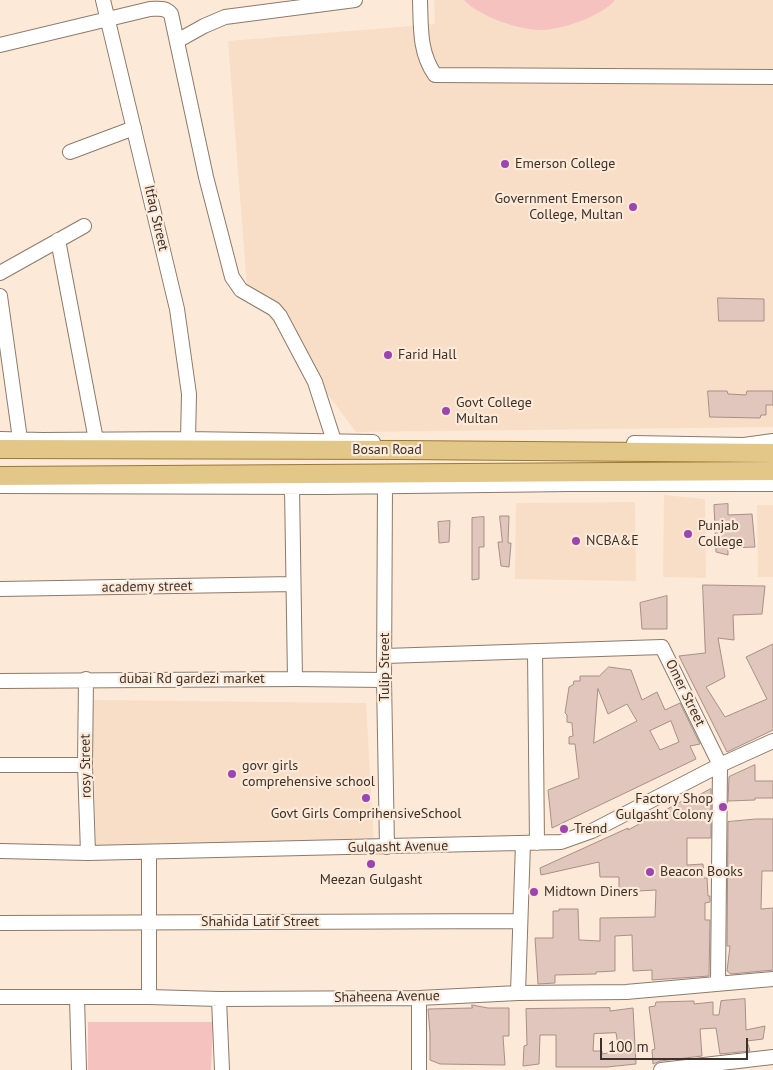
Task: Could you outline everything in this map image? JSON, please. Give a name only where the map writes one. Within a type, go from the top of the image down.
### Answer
[{"type":"main road","name":"Bosan Road","points":[[0,449],[194,444],[773,453]]},
{"type":"main road","points":[[194,444],[201,474]]},
{"type":"main road","name":"Bosan Road","points":[[0,476],[773,471]]},
{"type":"street","name":"Itfaq Street","points":[[103,0],[177,309],[194,444]]},
{"type":"street","points":[[177,41],[225,17],[355,0]]},
{"type":"street","points":[[420,0],[421,43],[427,64],[435,75],[773,77]]},
{"type":"street","points":[[0,45],[150,9],[164,8],[171,14],[206,177],[232,277],[241,290],[274,309],[280,316],[315,382],[334,440]]},
{"type":"street","points":[[70,152],[134,128]]},
{"type":"street","points":[[0,273],[84,226]]},
{"type":"street","points":[[58,240],[96,440]]},
{"type":"street","points":[[0,296],[20,440]]},
{"type":"street","points":[[0,439],[194,444],[334,440],[495,445],[744,444],[773,440]]},
{"type":"street","points":[[0,486],[292,487],[773,484]]},
{"type":"street","name":"Tulip Street","points":[[385,486],[384,680],[387,847]]},
{"type":"street","points":[[292,487],[295,679]]},
{"type":"street","name":"academy street","points":[[0,589],[293,584]]},
{"type":"street","name":"Omer Street","points":[[385,656],[662,647],[720,765],[718,983]]},
{"type":"street","points":[[535,652],[537,843]]},
{"type":"street","name":"rosy Street","points":[[86,680],[85,765],[88,853]]},
{"type":"street","name":"dubai Rd gardezi market","points":[[0,681],[384,680]]},
{"type":"street","name":"Gulgasht Avenue","points":[[0,851],[88,853],[561,842],[592,830],[720,765],[773,741]]},
{"type":"street","points":[[0,765],[85,765]]},
{"type":"street","points":[[518,993],[523,844]]},
{"type":"street","points":[[149,852],[149,997]]},
{"type":"street","name":"Shahida Latif Street","points":[[0,922],[520,921]]},
{"type":"street","name":"Shaheena Avenue","points":[[0,997],[419,998],[518,993],[626,992],[773,979]]},
{"type":"street","points":[[77,998],[79,1070]]},
{"type":"street","points":[[419,998],[419,1070]]},
{"type":"street","points":[[219,999],[222,1070]]},
{"type":"street","points":[[661,1070],[773,1057]]},
{"type":"shaded area","name":"Emerson College","points":[[434,0],[773,0],[773,427],[356,432],[247,287],[228,41],[435,24]]},
{"type":"shaded area","points":[[464,0],[615,0],[591,17],[571,25],[542,30],[522,28],[500,21],[480,12]]},
{"type":"shaded area","points":[[664,495],[705,499],[706,578],[663,577]]},
{"type":"shaded area","name":"NCBA&E","points":[[635,502],[636,581],[515,579],[516,503]]},
{"type":"shaded area","points":[[757,505],[773,505],[773,577],[758,577]]},
{"type":"shaded area","name":"govr girls comprehensive school","points":[[92,700],[366,703],[374,844],[96,846]]},
{"type":"shaded area","points":[[88,1022],[213,1022],[211,1070],[88,1070]]},
{"type":"building","points":[[718,298],[764,299],[764,321],[719,321]]},
{"type":"building","points":[[708,391],[727,391],[728,394],[746,395],[747,391],[773,391],[773,405],[766,405],[766,415],[761,415],[760,418],[710,417]]},
{"type":"building","points":[[728,504],[728,515],[752,514],[755,547],[728,548],[728,555],[716,552],[714,505]]},
{"type":"building","points":[[500,516],[509,516],[508,543],[511,543],[509,567],[501,566],[498,542],[502,542]]},
{"type":"building","points":[[484,517],[484,547],[479,547],[479,579],[472,580],[472,518]]},
{"type":"building","points":[[450,521],[449,542],[439,543],[438,522]]},
{"type":"building","points":[[703,585],[765,586],[762,614],[733,615],[734,640],[718,638],[725,677],[706,687],[725,717],[767,699],[746,657],[773,644],[773,730],[727,752],[679,656],[705,653]]},
{"type":"building","points":[[667,596],[667,629],[642,629],[640,603]]},
{"type":"building","points":[[609,667],[631,670],[642,700],[657,692],[665,710],[680,703],[700,744],[690,746],[696,759],[552,828],[548,790],[579,778],[575,744],[569,744],[569,737],[573,736],[572,723],[567,722],[567,715],[565,713],[569,687],[573,685],[574,681],[580,681],[580,676],[599,676]],"holes":[[[598,689],[608,714],[627,704],[637,721],[594,743]],[[671,721],[679,742],[660,750],[650,731]]]},
{"type":"building","points":[[755,765],[755,781],[773,781],[773,798],[728,801],[729,777]]},
{"type":"building","points":[[711,789],[711,838],[687,838],[687,865],[703,864],[704,878],[707,878],[708,896],[710,896],[710,902],[705,903],[705,920],[710,920],[709,976],[652,980],[652,970],[633,971],[632,935],[615,936],[615,971],[596,972],[596,974],[555,975],[555,983],[538,984],[535,938],[553,938],[553,911],[559,911],[559,909],[578,909],[579,940],[600,941],[600,918],[655,917],[656,890],[619,892],[619,877],[600,877],[599,862],[541,875],[540,868],[628,828],[628,830],[684,800],[685,802]]},
{"type":"building","points":[[773,819],[773,871],[762,871],[761,909],[773,908],[773,970],[731,974],[727,971],[730,946],[727,946],[728,822]]},
{"type":"building","points":[[745,999],[746,1030],[765,1026],[763,1039],[747,1041],[750,1051],[720,1054],[716,1028],[700,1029],[702,1056],[660,1061],[653,1064],[652,1050],[655,1049],[649,1007],[655,1006],[656,1002],[694,1001],[694,1004],[713,1002],[713,1015],[719,1015],[721,1001]]},
{"type":"building","points":[[472,1005],[488,1008],[509,1008],[509,1036],[503,1036],[505,1065],[440,1064],[430,1060],[428,1009],[472,1008]]},
{"type":"building","points":[[610,1008],[610,1011],[633,1008],[636,1064],[607,1067],[556,1067],[556,1035],[540,1035],[539,1064],[523,1066],[524,1046],[527,1045],[526,1009]],"holes":[[[616,1033],[619,1051],[602,1054],[602,1051],[593,1051],[594,1034]]]},
{"type":"place","name":"Emerson College","points":[[505,164]]},
{"type":"place","name":"Government Emerson College, Multan","points":[[633,207]]},
{"type":"place","name":"Farid Hall","points":[[388,355]]},
{"type":"place","name":"Govt College Multan","points":[[446,411]]},
{"type":"place","name":"Punjab College","points":[[688,534]]},
{"type":"place","name":"NCBA&E","points":[[576,541]]},
{"type":"place","name":"govr girls comprehensive school","points":[[232,774]]},
{"type":"place","name":"Govt Girls ComprihensiveSchool","points":[[366,798]]},
{"type":"place","name":"Factory Shop Gulgasht Colony","points":[[723,807]]},
{"type":"place","name":"Trend","points":[[564,829]]},
{"type":"place","name":"Meezan Gulgasht","points":[[371,864]]},
{"type":"place","name":"Beacon Books","points":[[650,872]]},
{"type":"place","name":"Midtown Diners","points":[[534,892]]}]
